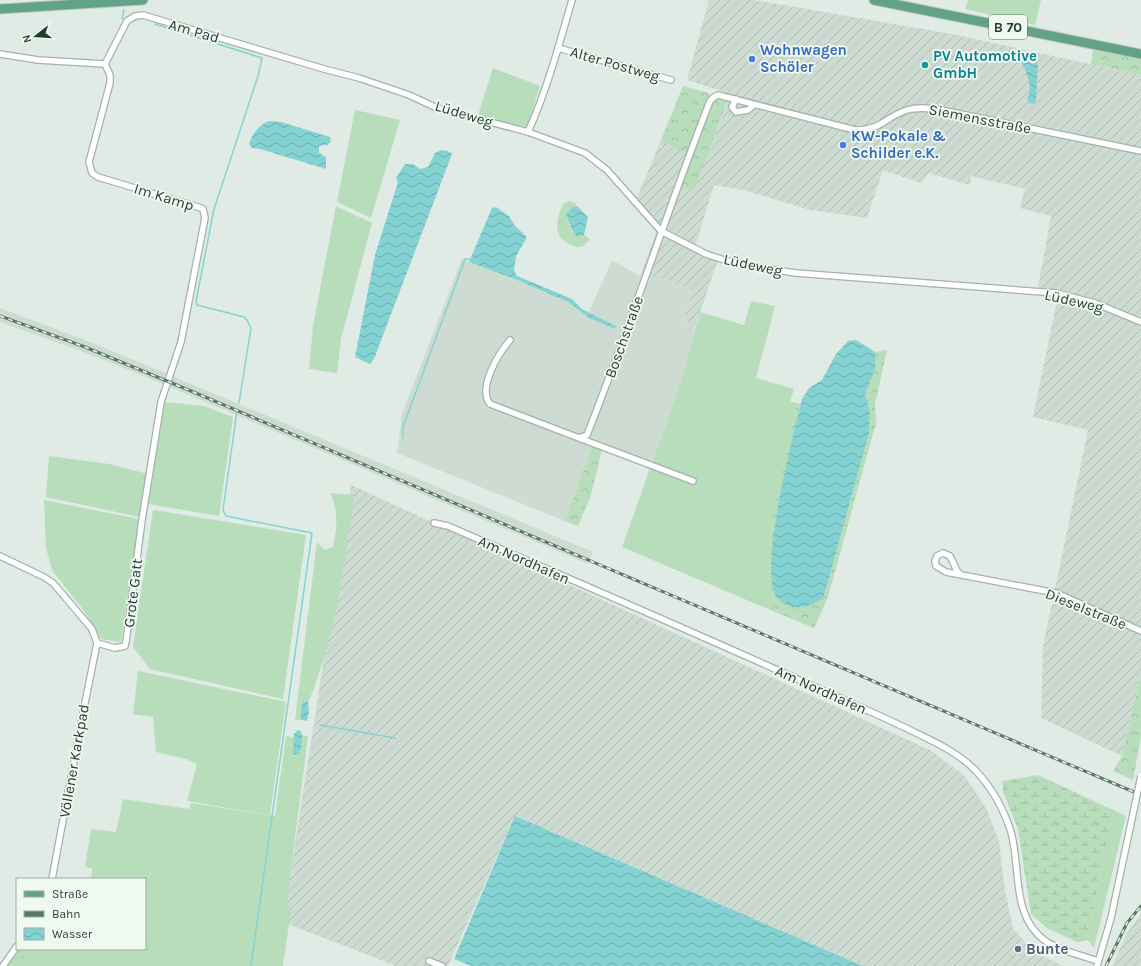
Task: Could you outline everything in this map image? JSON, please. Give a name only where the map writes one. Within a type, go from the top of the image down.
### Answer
[{"type":"main road","points":[[0,9],[143,0]]},
{"type":"main road","name":"B 70","points":[[874,0],[1141,54]]},
{"type":"street","name":"Alter Postweg","points":[[528,132],[558,48],[572,0]]},
{"type":"street","name":"Am Pad","points":[[105,64],[127,21],[130,18],[139,15],[359,78],[409,95]]},
{"type":"street","name":"Alter Postweg","points":[[558,48],[671,80]]},
{"type":"street","points":[[0,54],[38,60],[105,64]]},
{"type":"street","name":"Im Kamp","points":[[105,64],[110,75],[110,83],[89,162],[92,173],[98,178],[200,208],[205,214],[182,342],[169,378]]},
{"type":"street","name":"Lüdeweg","points":[[409,95],[437,108],[528,132],[570,147],[592,157],[607,170],[661,231],[706,254],[748,266],[796,273],[1056,293],[1095,303],[1141,322]]},
{"type":"street","name":"Siemensstraße","points":[[661,231],[710,101],[718,95],[855,130],[867,130],[879,126],[898,114],[908,110],[921,108],[936,109],[1141,151]]},
{"type":"street","points":[[736,99],[732,107],[736,112],[748,110],[754,105]]},
{"type":"street","name":"Boschstraße","points":[[579,438],[587,435],[602,398],[661,231]]},
{"type":"street","points":[[510,340],[499,354],[486,388],[485,394],[490,404],[694,481]]},
{"type":"street","name":"Grote Gatt","points":[[97,643],[120,648],[125,646],[152,453],[161,402],[169,378]]},
{"type":"street","name":"Am Nordhafen","points":[[434,523],[448,526],[798,679],[936,742],[962,758],[976,771],[988,786],[1003,811],[1015,851],[1020,900],[1026,919],[1034,931],[1045,941],[1098,964]]},
{"type":"street","name":"Dieselstraße","points":[[960,574],[950,556],[943,553],[937,556],[935,561],[936,566],[946,572],[1056,593],[1141,631]]},
{"type":"street","points":[[0,556],[44,576],[54,583],[92,630],[97,643]]},
{"type":"street","name":"Völlener Karkpad","points":[[52,878],[97,643]]},
{"type":"street","points":[[1098,964],[1111,918],[1141,776]]},
{"type":"street","points":[[3,966],[16,947]]},
{"type":"street","points":[[429,961],[442,966]]},
{"type":"shaded area","points":[[709,0],[754,0],[952,34],[1141,75],[1141,673],[1122,756],[1041,718],[1043,647],[1088,430],[1033,417],[1059,291],[1038,288],[1051,216],[1020,208],[1025,189],[971,176],[970,185],[929,173],[921,183],[883,170],[867,218],[810,210],[747,191],[714,185],[694,250],[718,260],[696,324],[684,321],[692,290],[642,271],[659,225],[637,198],[661,140],[687,154],[675,183],[694,191],[731,94],[687,80]]},
{"type":"shaded area","points":[[462,259],[515,279],[568,302],[589,318],[615,329],[616,326],[589,312],[612,260],[640,276],[642,271],[692,290],[684,321],[696,324],[680,385],[650,468],[592,447],[565,521],[397,453],[402,414]]},
{"type":"shaded area","points":[[0,308],[93,343],[593,552],[588,564],[163,384],[89,354],[0,322]]},
{"type":"shaded area","points":[[351,485],[930,750],[965,776],[986,808],[999,841],[1005,891],[1013,929],[1035,953],[1064,966],[863,966],[515,816],[448,966],[396,966],[283,922]]},
{"type":"shaded area","points":[[1141,914],[1141,966],[1112,966],[1127,933]]},
{"type":"green space","points":[[968,0],[1041,0],[1035,25],[965,9]]},
{"type":"green space","points":[[1093,50],[1141,59],[1141,75],[1091,64]]},
{"type":"green space","points":[[493,68],[540,86],[527,127],[524,128],[478,115]]},
{"type":"green space","points":[[683,86],[708,93],[710,97],[705,103],[687,154],[661,140]]},
{"type":"green space","points":[[716,98],[728,100],[694,191],[681,186],[709,109]]},
{"type":"green space","points":[[355,110],[400,120],[371,218],[337,202]]},
{"type":"green space","points":[[570,201],[575,203],[577,206],[571,208],[566,215],[571,230],[577,237],[584,235],[590,239],[583,246],[578,247],[564,241],[558,231],[557,225],[560,211],[563,204]]},
{"type":"green space","points":[[336,206],[372,223],[341,339],[337,373],[309,369],[313,326]]},
{"type":"green space","points":[[751,301],[775,306],[756,378],[794,389],[790,402],[797,403],[773,515],[767,578],[773,598],[768,609],[622,547],[680,385],[700,312],[744,325]]},
{"type":"green space","points":[[887,350],[875,404],[876,423],[828,597],[814,628],[768,609],[773,598],[767,578],[773,515],[797,403],[801,404],[776,518],[774,534],[824,596],[869,433],[870,411],[865,395],[875,369],[875,352]]},
{"type":"green space","points":[[165,402],[204,406],[233,417],[219,516],[148,504]]},
{"type":"green space","points":[[592,447],[602,450],[590,498],[578,526],[565,521]]},
{"type":"green space","points":[[49,456],[109,464],[148,474],[140,517],[46,497]]},
{"type":"green space","points":[[330,493],[354,495],[345,556],[330,637],[324,657],[315,686],[308,702],[303,702],[301,709],[301,720],[295,720],[317,542],[325,550],[333,547],[336,513]]},
{"type":"green space","points":[[44,500],[139,519],[121,642],[101,639],[85,612],[52,570],[46,548]]},
{"type":"green space","points":[[153,510],[306,535],[283,699],[150,669],[133,647]]},
{"type":"green space","points":[[138,671],[286,702],[270,815],[187,801],[197,764],[186,759],[156,752],[153,717],[133,714]]},
{"type":"green space","points":[[1141,673],[1141,736],[1133,780],[1113,771],[1122,756]]},
{"type":"green space","points":[[302,735],[308,736],[287,901],[291,910],[283,966],[12,966],[36,950],[146,950],[146,878],[91,878],[92,868],[85,867],[91,829],[116,832],[123,799],[189,809],[191,803],[275,816],[286,736],[295,738],[294,755],[301,748]]},
{"type":"green space","points":[[1038,775],[1113,810],[1088,940],[1077,942],[1047,928],[1031,914],[1018,829],[1003,791],[1002,781]]},
{"type":"green space","points":[[1113,810],[1126,816],[1094,948],[1088,940]]},
{"type":"green space","points":[[18,950],[36,950],[12,966],[6,966]]},
{"type":"water","points":[[1024,59],[1032,64],[1038,62],[1036,102],[1034,104],[1029,103],[1027,98],[1030,89],[1027,74],[1021,61]]},
{"type":"water","points":[[268,121],[281,122],[330,137],[331,142],[327,145],[319,146],[319,153],[326,157],[326,169],[260,149],[252,148],[249,144],[252,136]]},
{"type":"water","points":[[441,150],[448,151],[452,154],[374,359],[370,364],[355,357],[375,255],[398,182],[396,178],[405,164],[413,164],[420,169],[428,167],[435,153]]},
{"type":"water","points":[[577,206],[588,217],[584,235],[577,237],[572,230],[566,215],[571,208]]},
{"type":"water","points":[[496,207],[509,216],[515,226],[526,236],[526,239],[516,256],[514,271],[517,276],[572,299],[582,309],[616,326],[615,329],[589,318],[568,302],[515,279],[469,262],[492,208]]},
{"type":"water","points":[[856,340],[875,352],[875,369],[865,395],[870,411],[869,433],[824,596],[809,606],[791,606],[778,599],[775,594],[771,578],[772,555],[780,499],[802,399],[809,388],[822,380],[836,354],[848,341]]},
{"type":"water","points":[[303,702],[308,702],[309,711],[307,721],[301,720],[301,709]]},
{"type":"water","points":[[298,730],[301,731],[302,734],[301,745],[299,754],[293,755],[294,734]]},
{"type":"water","points":[[515,816],[863,966],[471,966],[454,959]]},
{"type":"waterway","points":[[122,19],[124,10]]},
{"type":"waterway","points":[[155,24],[262,58],[258,76],[214,209],[196,301],[197,305],[244,317],[251,328],[239,403]]},
{"type":"waterway","points":[[403,438],[403,427],[465,259],[470,259]]},
{"type":"waterway","points":[[237,411],[223,510],[226,516],[312,533],[251,966]]},
{"type":"waterway","points":[[320,725],[395,738]]},
{"type":"railway","points":[[0,316],[85,347],[191,391],[1141,795]]},
{"type":"railway","points":[[1106,966],[1127,923],[1141,906]]},
{"type":"place","name":"Wohnwagen Schöler","points":[[752,59]]},
{"type":"place","name":"PV Automotive GmbH","points":[[925,65]]},
{"type":"place","name":"KW-Pokale & Schilder e.K.","points":[[843,145]]},
{"type":"place","name":"Bunte","points":[[1018,949]]}]
